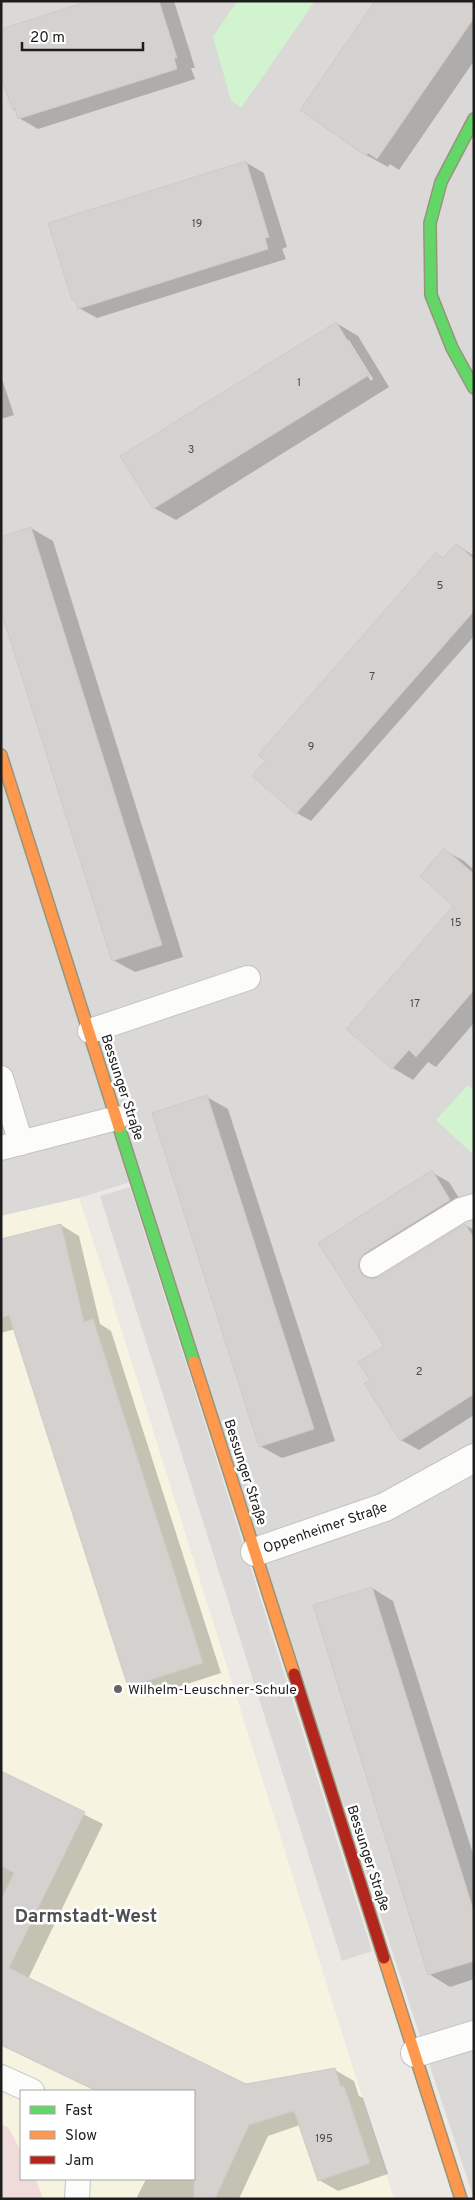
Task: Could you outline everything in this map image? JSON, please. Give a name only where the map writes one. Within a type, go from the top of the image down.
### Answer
[{"type":"street","points":[[474,119],[440,182],[430,224],[431,295],[452,348],[474,388]]},
{"type":"street","name":"Bessunger Straße","points":[[1,755],[462,2199]]},
{"type":"street","name":"Oppenheimer Straße","points":[[255,1552],[386,1507],[474,1458]]},
{"type":"street","points":[[416,2053],[474,2035]]},
{"type":"lane","points":[[90,1031],[248,978]]},
{"type":"lane","points":[[1,1078],[11,1145],[117,1118]]},
{"type":"lane","points":[[372,1264],[461,1210],[474,1206]]},
{"type":"lane","points":[[1,2077],[30,2090]]},
{"type":"lane","points":[[77,2199],[78,2180]]},
{"type":"shaded area","points":[[1,1],[474,1],[474,2199],[137,1180],[79,1198],[1,1216]]},
{"type":"shaded area","points":[[52,408],[75,476],[1,501],[1,426]]},
{"type":"shaded area","points":[[1,922],[62,1113],[30,1124],[1,1032]]},
{"type":"shaded area","points":[[213,941],[244,1023],[153,1056],[123,973]]},
{"type":"shaded area","points":[[1,1177],[10,1204],[1,1206]]},
{"type":"shaded area","points":[[130,1187],[372,1951],[342,1961],[100,1196]]},
{"type":"shaded area","name":"Wilhelm-Leuschner-Schule","points":[[79,1198],[394,2199],[43,2199],[36,2180],[195,2180],[195,2090],[20,2090],[20,2149],[8,2127],[1,2124],[1,1216]]},
{"type":"shaded area","points":[[1,2124],[8,2127],[20,2149],[20,2180],[36,2180],[43,2199],[1,2199]]},
{"type":"green space","points":[[237,1],[315,1],[241,108],[231,100],[213,37]]},
{"type":"green space","points":[[468,1085],[474,1091],[474,1155],[436,1120]]},
{"type":"building","points":[[89,1],[159,1],[177,58],[174,58],[177,69],[18,119],[15,108],[12,109],[1,76],[1,29]]},
{"type":"building","points":[[375,1],[474,1],[474,18],[377,159],[368,153],[366,156],[300,110]]},
{"type":"building","points":[[246,161],[269,237],[265,238],[268,249],[78,309],[75,299],[72,300],[48,223]]},
{"type":"building","points":[[336,322],[369,375],[153,509],[120,456]]},
{"type":"building","points":[[31,527],[162,945],[112,961],[1,611],[1,537]]},
{"type":"building","points":[[456,543],[474,559],[474,611],[296,814],[252,776],[265,761],[258,755],[436,552],[443,558]]},
{"type":"building","points":[[444,848],[474,874],[474,990],[416,1057],[409,1050],[392,1069],[346,1029],[453,906],[420,876]]},
{"type":"building","points":[[207,1095],[314,1429],[259,1447],[152,1113]]},
{"type":"building","points":[[432,1170],[450,1200],[365,1253],[360,1259],[358,1266],[361,1273],[366,1277],[372,1279],[379,1277],[465,1224],[474,1238],[474,1394],[400,1441],[364,1383],[370,1380],[358,1362],[384,1346],[318,1243]]},
{"type":"building","points":[[61,1224],[84,1322],[93,1319],[203,1663],[128,1687],[9,1315],[1,1318],[1,1239]]},
{"type":"building","points":[[372,1587],[474,1912],[474,1961],[428,1975],[313,1605]]},
{"type":"building","points":[[1,1771],[85,1812],[9,1968],[246,2084],[335,2068],[341,2087],[344,2086],[370,2163],[318,2181],[294,2111],[249,2125],[215,2199],[194,2199],[195,2090],[95,2090],[1,2045],[1,1900],[14,1873],[1,1866]]},
{"type":"traffic: fast","points":[[474,119],[441,182],[430,223],[431,295],[452,348],[474,388]]},
{"type":"traffic: fast","points":[[119,1127],[194,1362]]},
{"type":"traffic: slow","points":[[1,755],[119,1127]]},
{"type":"traffic: slow","points":[[194,1362],[294,1674]]},
{"type":"traffic: slow","points":[[384,1958],[461,2199]]},
{"type":"traffic: jam","points":[[294,1674],[384,1958]]},
{"type":"place","name":"Wilhelm-Leuschner-Schule","points":[[118,1689]]},
{"type":"district","name":"Darmstadt-West","points":[[86,1915]]}]
